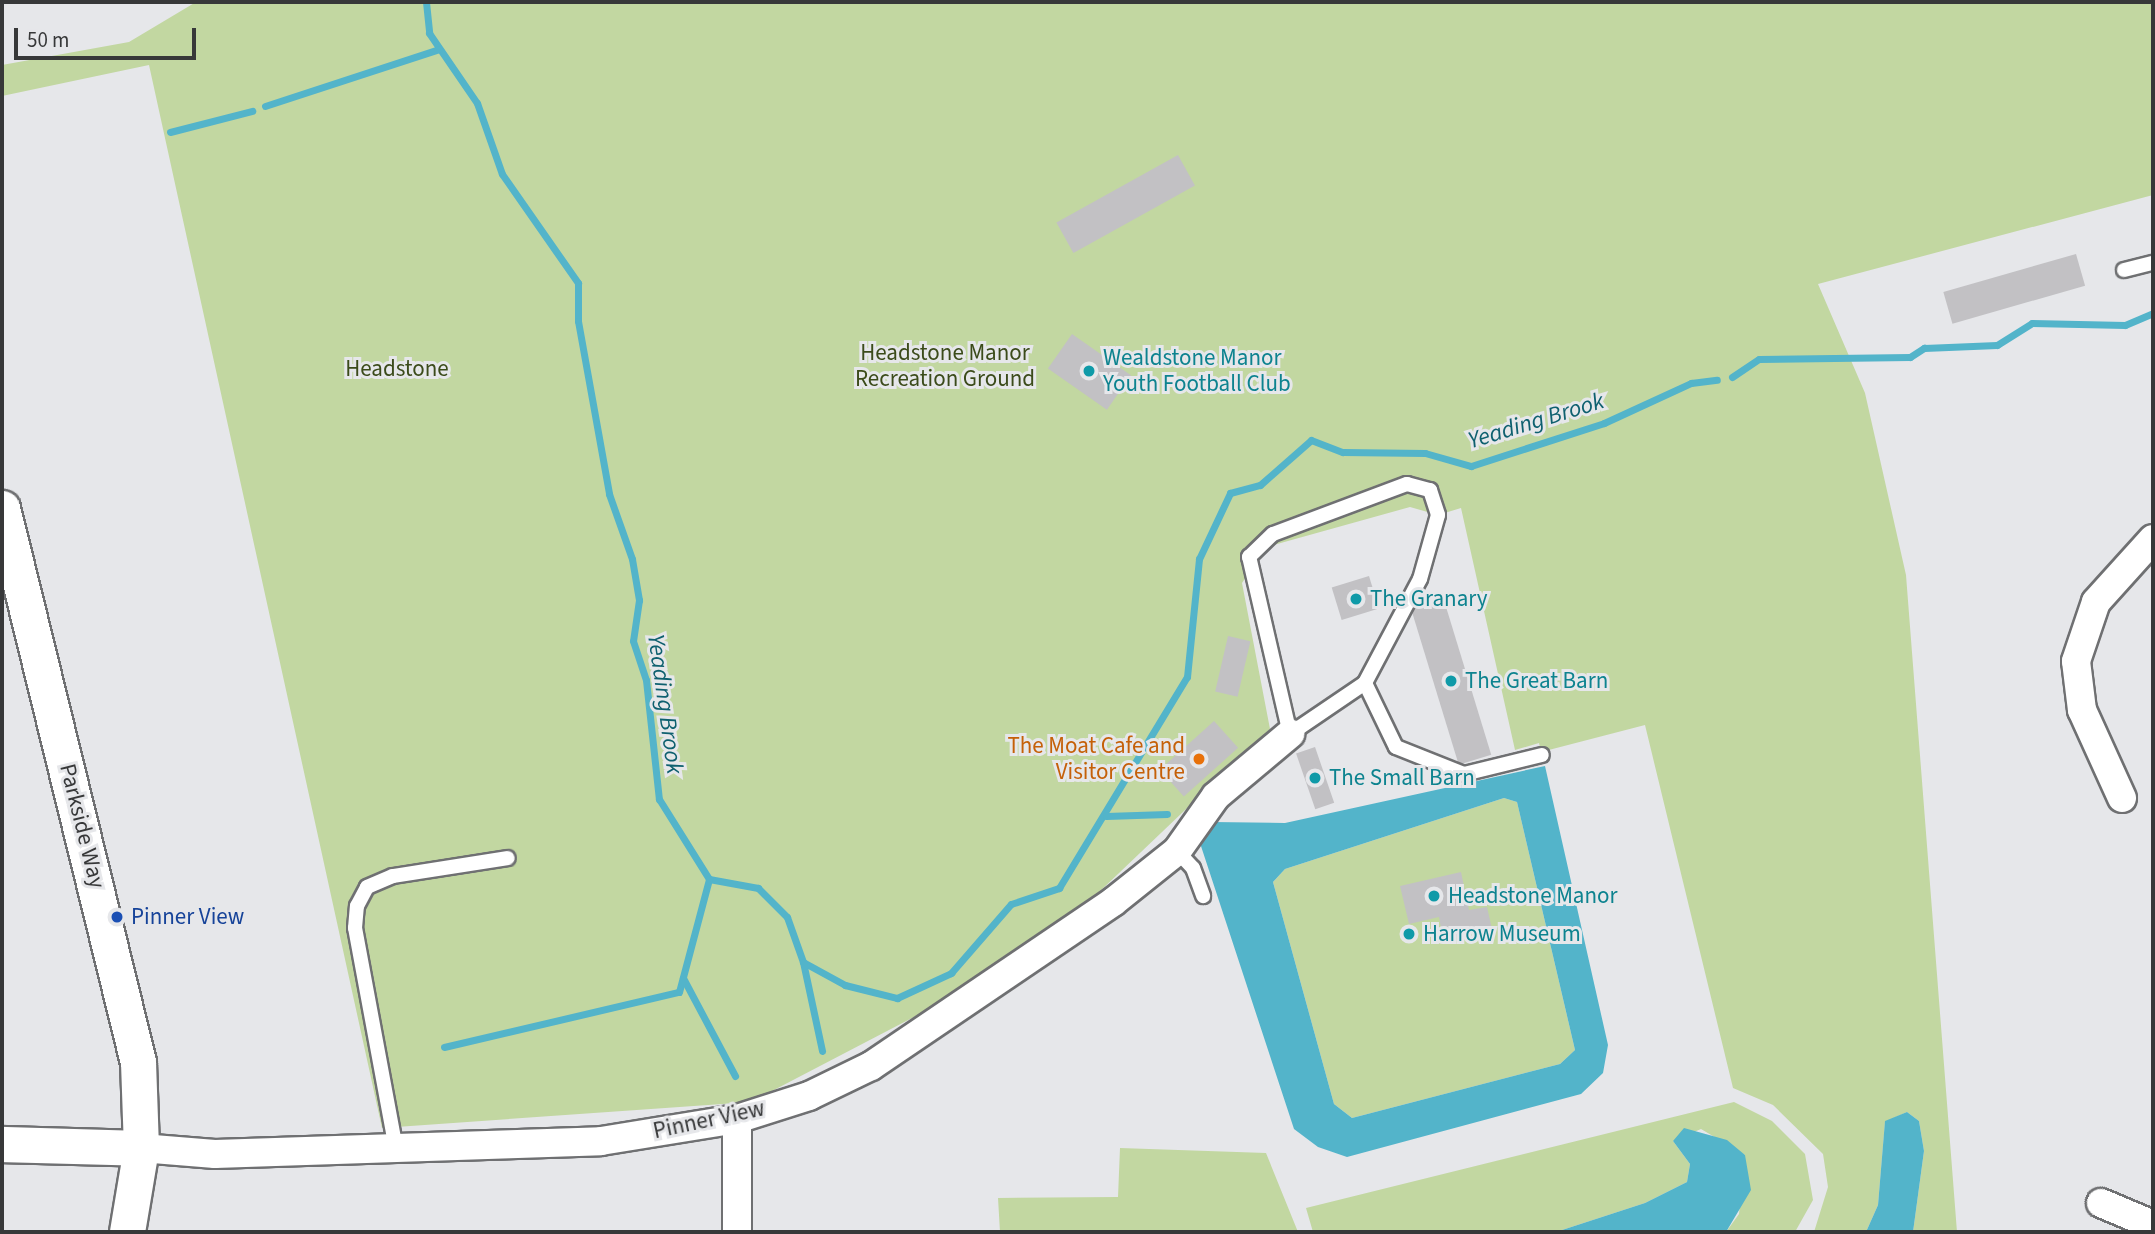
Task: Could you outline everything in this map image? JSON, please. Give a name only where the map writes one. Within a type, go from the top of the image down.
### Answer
[{"type":"street","name":"Parkside Way","points":[[2,508],[138,1062],[141,1148],[127,1232]]},
{"type":"street","points":[[2122,798],[2082,710],[2076,661],[2096,602],[2153,539]]},
{"type":"street","name":"Pinner View","points":[[2,1144],[141,1148],[215,1154],[396,1149],[601,1141],[737,1119],[871,1066],[1005,980],[1177,851],[1216,796],[1290,734]]},
{"type":"street","points":[[737,1119],[737,1232]]},
{"type":"street","points":[[2101,1203],[2153,1224]]},
{"type":"lane","points":[[2124,270],[2153,263]]},
{"type":"lane","points":[[1414,485],[1430,490],[1438,515],[1435,540],[1366,682],[1290,734],[1249,557],[1273,534],[1414,485]]},
{"type":"lane","points":[[1366,682],[1396,747],[1464,774],[1542,755]]},
{"type":"lane","points":[[1177,851],[1193,868],[1203,896]]},
{"type":"lane","points":[[396,1149],[355,928],[357,906],[367,887],[393,876],[508,858]]},
{"type":"green space","name":"Headstone Manor Recreation Ground","points":[[196,2],[2153,2],[2153,195],[1818,284],[1865,393],[1906,575],[1957,1232],[1913,1232],[1924,1151],[1919,1121],[1907,1112],[1885,1122],[1878,1205],[1866,1232],[1814,1232],[1828,1187],[1823,1154],[1773,1105],[1733,1088],[1645,725],[1541,752],[1539,743],[1515,750],[1461,508],[1438,515],[1410,507],[1266,547],[1242,583],[1270,729],[1097,894],[958,994],[751,1102],[382,1128],[149,65],[2,96],[2,65],[129,42]]},
{"type":"green space","points":[[1504,798],[1517,802],[1575,1050],[1560,1064],[1352,1118],[1334,1104],[1273,882],[1285,869]]},
{"type":"green space","points":[[1734,1102],[1772,1121],[1805,1154],[1813,1200],[1795,1232],[1726,1232],[1739,1214],[1745,1155],[1701,1129],[1673,1141],[1690,1164],[1687,1182],[1645,1203],[1556,1232],[1313,1232],[1306,1208]]},
{"type":"green space","points":[[1120,1148],[1266,1153],[1298,1232],[1000,1232],[998,1198],[1118,1197]]},
{"type":"water","points":[[1545,766],[1608,1045],[1603,1073],[1581,1094],[1347,1157],[1318,1147],[1294,1129],[1198,837],[1212,822],[1285,823]],"holes":[[[1504,798],[1517,802],[1575,1050],[1560,1064],[1352,1118],[1334,1104],[1273,882],[1285,869]]]},
{"type":"water","points":[[1907,1112],[1919,1121],[1924,1151],[1913,1232],[1866,1232],[1878,1205],[1885,1121]]},
{"type":"water","points":[[1684,1128],[1727,1140],[1745,1155],[1751,1190],[1726,1232],[1556,1232],[1645,1203],[1687,1182],[1690,1164],[1673,1141]]},
{"type":"building","points":[[1178,155],[1195,186],[1073,253],[1056,222]]},
{"type":"building","points":[[2076,254],[2085,286],[1952,324],[1943,292]]},
{"type":"building","name":"Wealdstone Manor Youth Football Club","points":[[1072,334],[1131,375],[1107,410],[1048,368]]},
{"type":"building","name":"The Granary","points":[[1369,576],[1379,609],[1342,620],[1332,587]]},
{"type":"building","name":"The Great Barn","points":[[1443,597],[1491,755],[1459,765],[1410,607]]},
{"type":"building","points":[[1228,636],[1250,641],[1238,697],[1215,692]]},
{"type":"building","name":"The Moat Cafe and Visitor Centre","points":[[1214,721],[1238,748],[1184,797],[1160,770]]},
{"type":"building","name":"The Small Barn","points":[[1315,747],[1334,803],[1315,809],[1296,754]]},
{"type":"building","name":"Headstone Manor","points":[[1461,872],[1469,910],[1487,907],[1492,929],[1443,939],[1439,917],[1409,924],[1400,886]]},
{"type":"waterway","name":"Yeading Brook","points":[[426,2],[429,33],[477,103],[502,174],[578,283],[578,321],[609,494],[632,559],[639,600],[633,641],[646,680],[659,799],[709,879],[758,888],[787,917],[803,962],[845,985],[897,998],[951,973],[1011,904],[1059,888],[1187,677],[1199,559],[1230,493],[1260,485],[1311,440],[1343,452],[1425,453],[1471,466],[1604,423],[1691,383],[1717,380]]},
{"type":"waterway","points":[[265,106],[439,49]]},
{"type":"waterway","points":[[170,132],[252,111]]},
{"type":"waterway","name":"Yeading Brook","points":[[1732,377],[1759,359],[1910,357],[1924,348],[1997,345],[2032,323],[2125,325],[2153,313]]},
{"type":"waterway","name":"Yeading Brook","points":[[1106,816],[1167,814]]},
{"type":"waterway","points":[[444,1047],[679,992],[709,879]]},
{"type":"waterway","points":[[803,962],[822,1051]]},
{"type":"waterway","points":[[683,978],[735,1076]]},
{"type":"place","name":"Wealdstone Manor Youth Football Club","points":[[1089,371]]},
{"type":"place","name":"The Granary","points":[[1356,599]]},
{"type":"place","name":"The Great Barn","points":[[1451,681]]},
{"type":"place","name":"The Moat Cafe and Visitor Centre","points":[[1199,759]]},
{"type":"place","name":"The Small Barn","points":[[1315,778]]},
{"type":"place","name":"Headstone Manor","points":[[1434,896]]},
{"type":"place","name":"Pinner View","points":[[117,917]]},
{"type":"place","name":"Harrow Museum","points":[[1409,934]]},
{"type":"park label","name":"Headstone","points":[[397,369]]}]
